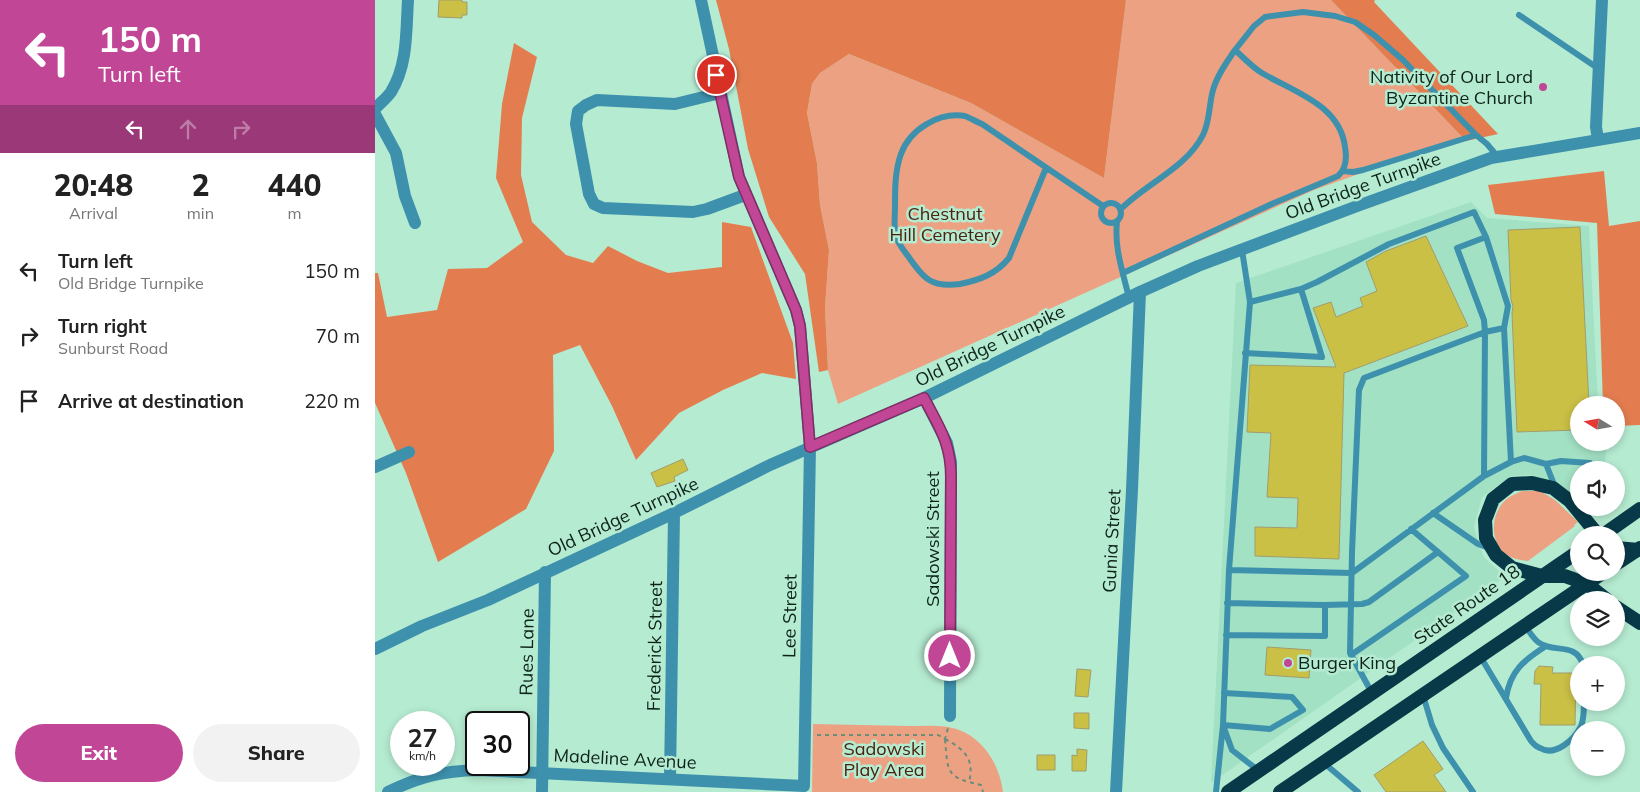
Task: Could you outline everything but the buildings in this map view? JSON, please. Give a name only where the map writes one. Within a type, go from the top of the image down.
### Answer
[{"type":"highway","points":[[1591,526],[1570,501],[1553,488],[1532,483],[1512,484],[1493,499],[1485,520],[1486,538],[1496,555],[1512,568],[1542,576],[1565,576],[1587,584],[1596,591]]},
{"type":"highway","points":[[1616,526],[1640,509]]},
{"type":"highway","points":[[1625,548],[1639,549]]},
{"type":"highway","points":[[1625,558],[1639,549]]},
{"type":"highway","name":"State Route 18","points":[[1228,792],[1570,557]]},
{"type":"highway","points":[[1280,792],[1591,581]]},
{"type":"highway","points":[[1625,614],[1640,623]]},
{"type":"street","points":[[375,109],[390,93],[397,81],[404,60],[407,0]]},
{"type":"street","name":"Lee Street","points":[[701,0],[734,158],[745,195],[778,267],[798,318],[810,447],[804,786]]},
{"type":"street","points":[[1597,139],[1602,0]]},
{"type":"street","points":[[720,93],[675,104],[597,100],[585,105],[578,111],[576,124],[589,194],[594,204],[603,208],[693,212],[745,195]]},
{"type":"street","points":[[375,114],[396,153],[405,196],[415,223]]},
{"type":"street","name":"Old Bridge Turnpike","points":[[375,649],[422,626],[488,600],[674,513],[770,465],[924,398],[1134,295],[1198,266],[1491,158],[1640,133]]},
{"type":"street","name":"Gunia Street","points":[[1116,792],[1132,490],[1134,295]]},
{"type":"street","name":"Sadowski Street","points":[[924,398],[947,443],[951,462],[950,716]]},
{"type":"street","points":[[375,467],[409,452]]},
{"type":"street","name":"Frederick Street","points":[[670,779],[674,513]]},
{"type":"street","name":"Rues Lane","points":[[542,792],[545,572]]},
{"type":"street","name":"Madeline Avenue","points":[[388,792],[412,780],[433,774],[456,771],[543,773],[804,786]]},
{"type":"lane","points":[[1121,209],[1130,200],[1181,163],[1194,149],[1204,134],[1216,82],[1235,50],[1254,26],[1265,17],[1303,12],[1335,16],[1355,22],[1409,65],[1476,136],[1487,144],[1499,157]]},
{"type":"lane","points":[[1519,14],[1599,68]]},
{"type":"lane","points":[[1123,273],[1338,176],[1343,171],[1346,153],[1344,136],[1335,120],[1313,101],[1260,72],[1235,50]]},
{"type":"lane","points":[[1046,168],[1009,258],[1000,269],[963,283],[949,285],[922,277],[895,233],[897,172],[901,153],[910,137],[928,123],[946,116],[965,116],[982,124],[1103,206]]},
{"type":"lane","points":[[1343,171],[1363,170],[1476,136]]},
{"type":"lane","points":[[1117,222],[1107,222],[1103,218],[1101,212],[1103,206],[1113,202],[1121,209],[1121,216],[1117,222],[1117,245],[1123,273],[1134,295]]},
{"type":"lane","points":[[1250,302],[1301,289],[1389,244],[1474,212],[1487,237],[1508,306],[1504,328],[1511,462]]},
{"type":"lane","points":[[1484,476],[1485,320],[1457,248],[1487,237]]},
{"type":"lane","points":[[1216,792],[1223,725],[1229,570],[1250,302],[1242,250]]},
{"type":"lane","points":[[1245,354],[1322,357],[1301,289]]},
{"type":"lane","points":[[1372,693],[1351,655],[1351,605],[1359,390],[1364,378],[1485,332],[1504,328]]},
{"type":"lane","points":[[1229,570],[1352,573],[1484,476],[1511,462],[1524,458],[1546,464],[1561,461],[1570,462]]},
{"type":"lane","points":[[1546,464],[1557,492]]},
{"type":"lane","points":[[1433,513],[1478,544],[1493,549]]},
{"type":"lane","points":[[1351,655],[1466,576],[1411,529]]},
{"type":"lane","points":[[1227,603],[1351,605],[1369,602],[1438,552]]},
{"type":"lane","points":[[1226,635],[1325,636],[1325,605]]},
{"type":"lane","points":[[1525,626],[1539,642],[1546,646],[1575,652],[1580,656]]},
{"type":"lane","points":[[1506,698],[1508,683],[1515,672],[1534,653],[1546,646]]},
{"type":"lane","points":[[1480,656],[1531,741],[1540,749],[1557,750],[1571,739],[1581,726],[1583,711]]},
{"type":"lane","points":[[1223,725],[1270,729],[1303,710],[1293,698],[1224,693]]},
{"type":"lane","points":[[1423,695],[1431,725],[1443,748],[1473,792]]},
{"type":"lane","points":[[1223,725],[1232,750],[1259,771]]},
{"type":"lane","points":[[1324,762],[1358,792]]},
{"type":"path","points":[[950,716],[945,739],[951,774],[956,778],[981,785],[983,792]]},
{"type":"path","points":[[805,735],[938,735],[965,752],[971,766],[969,782]]},
{"type":"shaded area","points":[[716,0],[1126,0],[1104,178],[971,103],[849,54],[820,73],[812,84],[807,113],[817,163],[820,205],[829,250],[825,308],[828,370],[819,372],[805,274],[769,217],[748,149],[729,49]]},
{"type":"shaded area","points":[[1331,0],[1375,0],[1374,2],[1498,134],[1466,141]]},
{"type":"shaded area","points":[[514,43],[537,57],[522,118],[521,175],[532,222],[566,255],[593,263],[608,246],[637,261],[668,273],[722,267],[722,222],[751,227],[793,343],[796,379],[762,373],[723,390],[679,413],[636,460],[612,406],[580,345],[553,355],[554,451],[526,509],[438,562],[406,473],[375,403],[375,273],[378,273],[387,317],[437,310],[448,269],[487,268],[523,242],[496,178],[502,104]]},
{"type":"shaded area","points":[[1604,171],[1609,226],[1640,221],[1640,425],[1625,426],[1625,396],[1603,396],[1597,223],[1495,214],[1488,185]]},
{"type":"shaded area","points":[[1471,202],[1487,218],[1589,226],[1598,396],[1570,396],[1570,451],[1606,451],[1605,461],[1570,461],[1570,493],[1532,475],[1511,476],[1482,497],[1474,527],[1483,556],[1505,577],[1211,783],[1236,283]]},
{"type":"green space","name":"Chestnut Hill Cemetery","points":[[1126,0],[1331,0],[1466,141],[1420,152],[1314,190],[838,404],[828,370],[825,308],[829,250],[820,205],[817,163],[807,113],[812,84],[820,73],[849,54],[971,103],[1104,178]]},
{"type":"green space","points":[[1522,491],[1540,491],[1555,500],[1578,522],[1575,526],[1570,526],[1570,530],[1528,561],[1511,557],[1502,551],[1498,545],[1494,531],[1498,509],[1510,497]]},
{"type":"green space","name":"Sadowski Play Area","points":[[813,724],[934,726],[959,730],[976,740],[989,755],[998,773],[1003,792],[812,792]]},
{"type":"place","name":"Nativity of Our Lord Byzantine Church","points":[[1543,87]]},
{"type":"place","name":"Burger King","points":[[1288,663]]},
{"type":"route","points":[[716,75],[734,158],[745,195],[796,310],[800,326],[810,447],[924,398],[947,443],[951,462],[950,656]]}]
